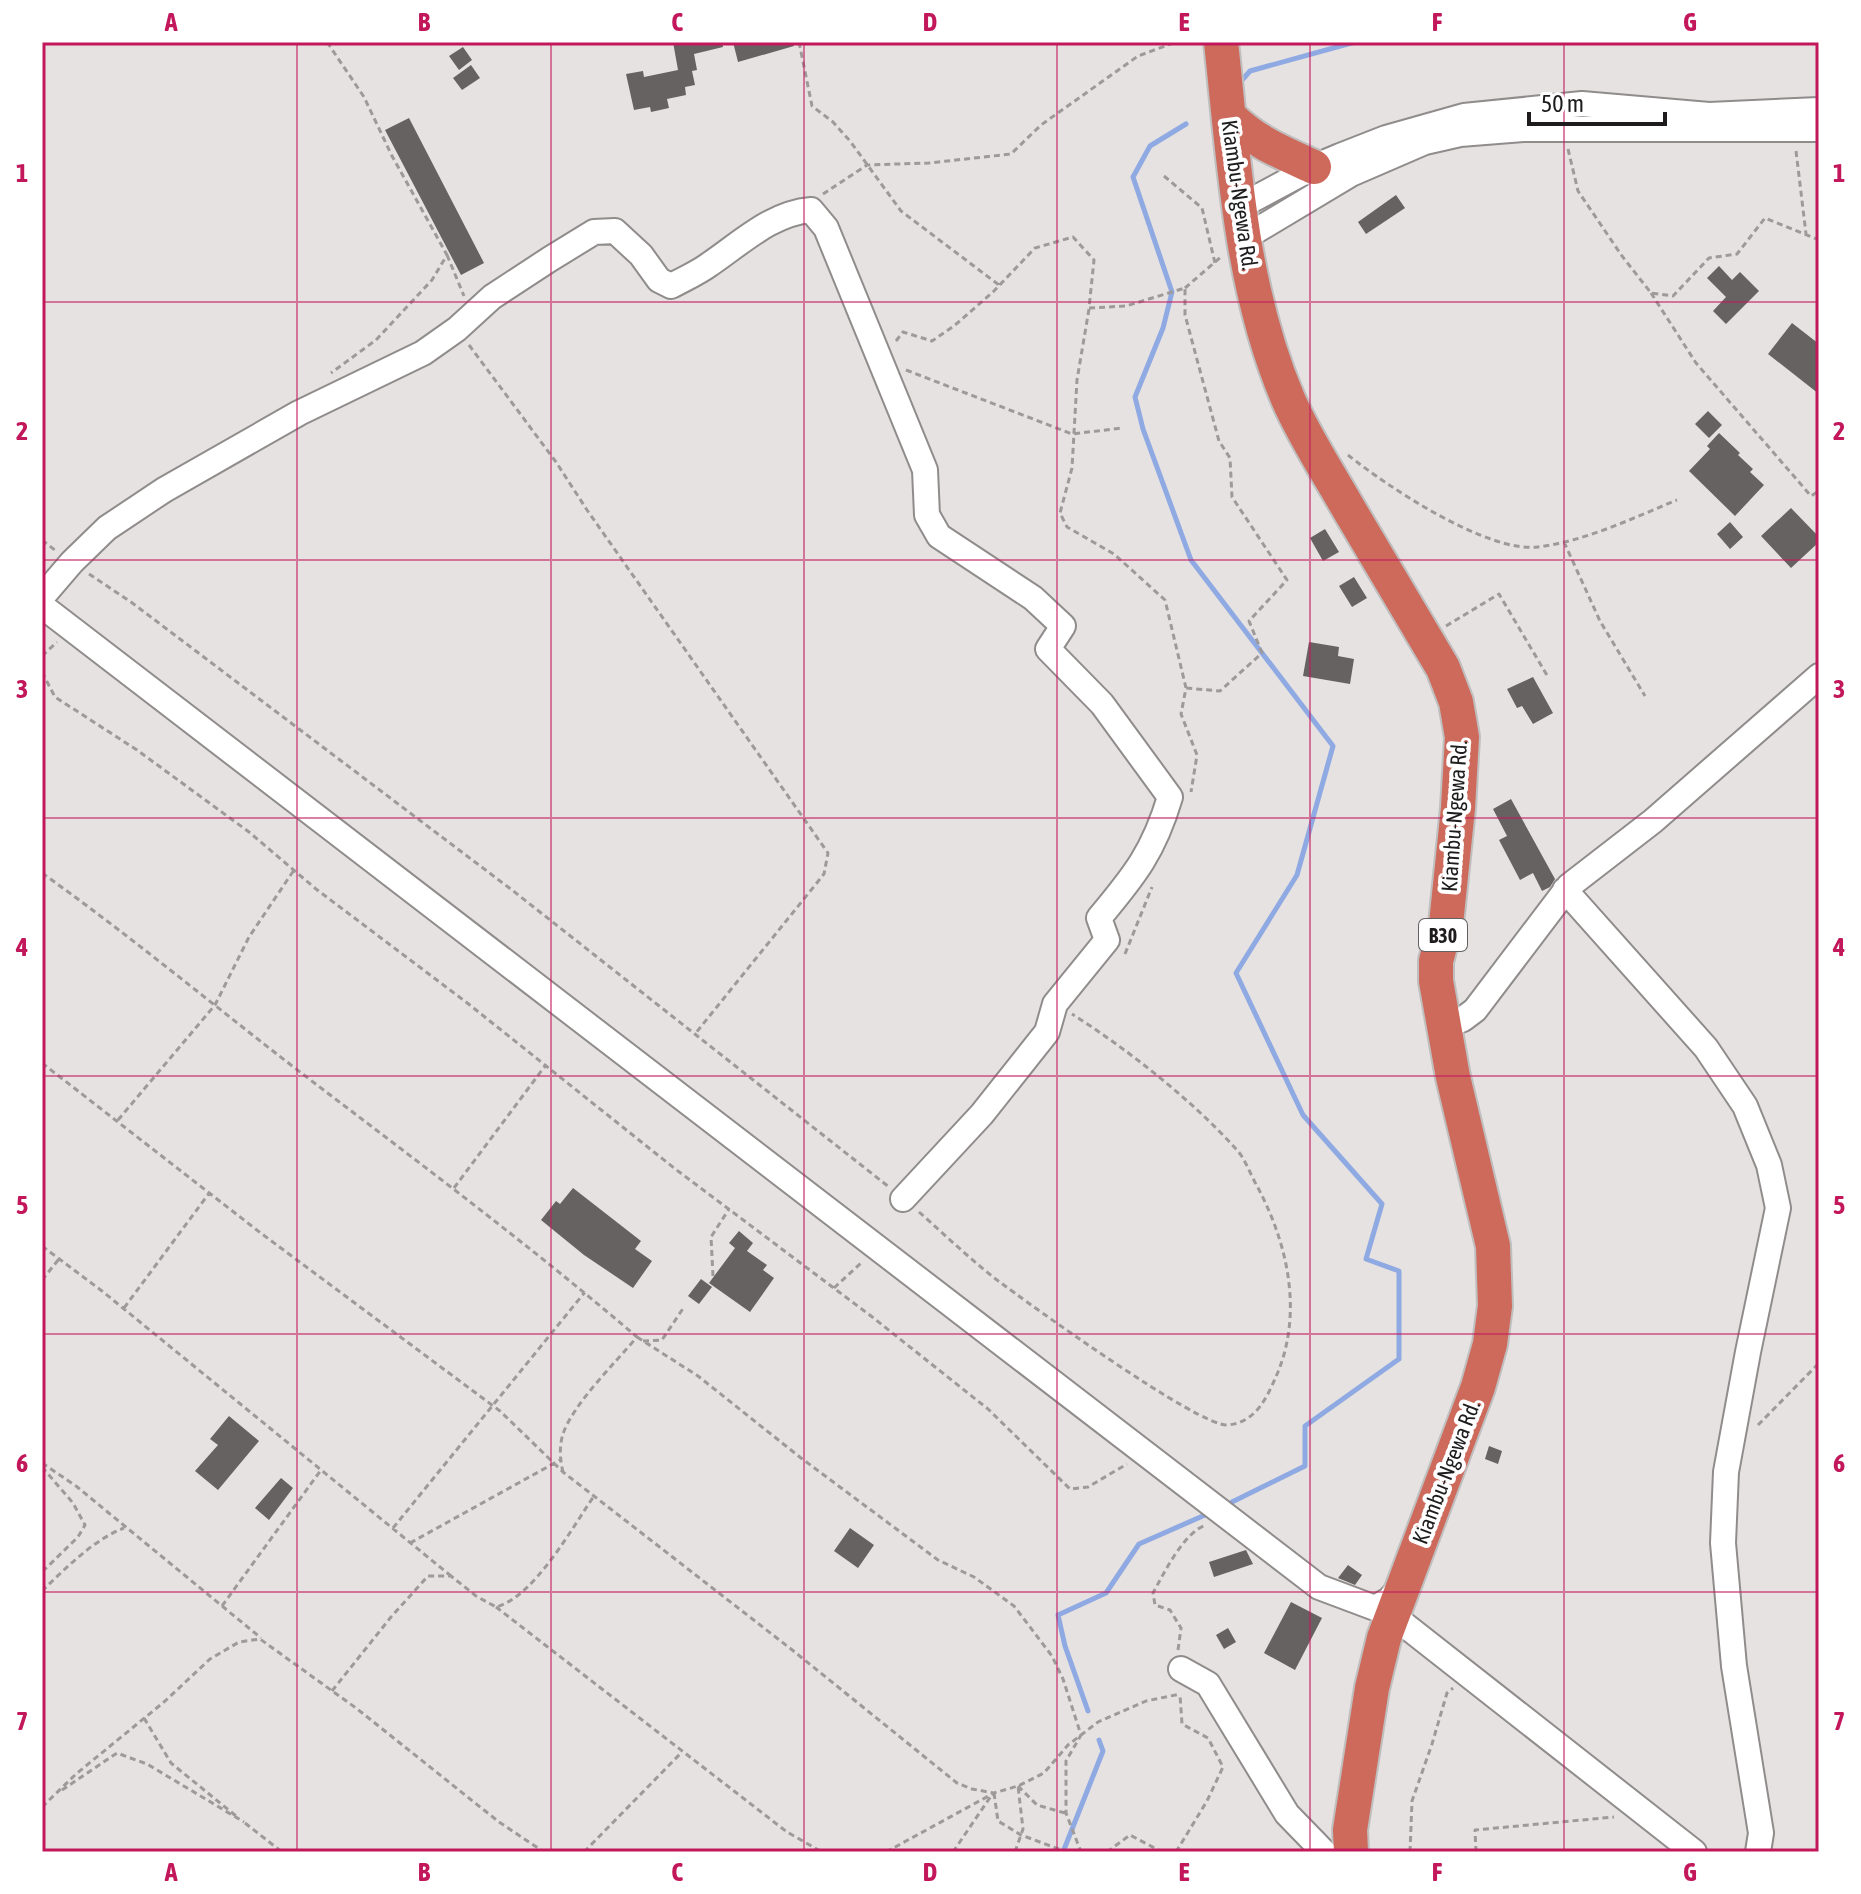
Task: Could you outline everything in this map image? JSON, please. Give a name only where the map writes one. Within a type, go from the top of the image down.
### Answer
[{"type":"highway","name":"Kiambu-Ngewa Rd.","points":[[1221,42],[1241,223],[1262,324],[1289,401],[1309,441],[1443,668],[1456,702],[1462,737],[1446,924],[1436,961],[1436,981],[1443,1027],[1493,1246],[1495,1306],[1490,1344],[1478,1387],[1392,1615],[1372,1688],[1350,1830],[1351,1852]]},
{"type":"highway","points":[[1229,116],[1262,144],[1314,167]]},
{"type":"street","points":[[1241,223],[1314,167],[1386,138],[1464,116],[1582,104],[1709,115],[1819,110]]},
{"type":"street","points":[[1241,223],[1425,142],[1471,133],[1523,129],[1819,129]]},
{"type":"street","points":[[42,597],[107,528],[164,490],[299,413],[423,353],[457,329],[492,297],[594,232],[615,231],[641,255],[659,280],[671,286],[706,267],[756,231],[796,211],[811,210],[826,228],[925,470],[927,515],[939,536],[1033,598],[1063,626],[1048,649],[1102,704],[1170,797],[1146,859],[1099,918],[1107,940],[1055,1004],[1047,1032],[982,1114],[903,1199]]},
{"type":"street","points":[[42,606],[1319,1587],[1375,1608],[1389,1600],[1405,1581]]},
{"type":"street","points":[[1443,1027],[1475,1010],[1565,890],[1653,821],[1819,676]]},
{"type":"street","points":[[1565,890],[1706,1048],[1745,1106],[1769,1165],[1778,1208],[1726,1472],[1723,1543],[1734,1666],[1761,1833],[1758,1852]]},
{"type":"street","points":[[1392,1615],[1694,1852]]},
{"type":"street","points":[[1181,1669],[1208,1684],[1287,1814],[1324,1852]]},
{"type":"path","points":[[327,42],[364,97],[392,156],[447,255],[464,296]]},
{"type":"path","points":[[799,42],[812,106],[850,141],[901,211],[999,285]]},
{"type":"path","points":[[796,211],[867,165],[929,163],[1011,154],[1041,125],[1138,56],[1176,42]]},
{"type":"path","points":[[1563,130],[1578,191],[1651,293],[1696,363],[1811,496],[1819,491]]},
{"type":"path","points":[[1793,131],[1806,235]]},
{"type":"path","points":[[1164,176],[1202,208],[1215,263]]},
{"type":"path","points":[[1651,293],[1673,296],[1709,258],[1737,254],[1765,218],[1819,240]]},
{"type":"path","points":[[1089,308],[1126,306],[1185,288],[1215,263],[1241,223]]},
{"type":"path","points":[[1072,434],[1094,260],[1073,237],[1035,248],[954,326],[932,341],[903,332],[881,361],[1072,434],[1122,428]]},
{"type":"path","points":[[331,373],[376,340],[432,280],[447,255]]},
{"type":"path","points":[[1185,288],[1185,315],[1219,441],[1230,458],[1232,497],[1287,580],[1249,621],[1262,653],[1220,691],[1186,688]]},
{"type":"path","points":[[457,329],[556,462],[828,853],[824,874],[695,1034]]},
{"type":"path","points":[[1342,450],[1384,484],[1500,545],[1535,548],[1564,542],[1677,500]]},
{"type":"path","points":[[42,540],[131,602],[474,861],[903,1199],[997,1280],[1142,1381],[1201,1417],[1226,1425],[1248,1419],[1266,1401],[1288,1347],[1290,1281],[1273,1217],[1238,1151],[1163,1080],[1098,1030],[1055,1004]]},
{"type":"path","points":[[1564,542],[1600,621],[1645,696]]},
{"type":"path","points":[[1426,639],[1499,594],[1548,677]]},
{"type":"path","points":[[42,672],[55,697],[137,750],[249,832],[988,1409],[1070,1489],[1088,1487],[1145,1453]]},
{"type":"path","points":[[118,1120],[215,1005],[249,937],[294,870]]},
{"type":"path","points":[[42,873],[454,1188],[637,1337],[698,1376],[801,1458],[938,1560],[974,1577],[1014,1606],[1052,1656],[1063,1679],[1081,1735],[1066,1761],[1066,1813],[1082,1851],[1064,1851],[1021,1835],[998,1821],[994,1793]]},
{"type":"path","points":[[42,1063],[493,1405],[563,1472],[957,1783],[994,1793]]},
{"type":"path","points":[[454,1188],[545,1066]]},
{"type":"path","points":[[123,1308],[210,1192]]},
{"type":"path","points":[[713,1276],[711,1237],[729,1209]]},
{"type":"path","points":[[834,1288],[862,1262],[871,1242]]},
{"type":"path","points":[[42,1246],[123,1308],[476,1596],[496,1607],[787,1832],[822,1852]]},
{"type":"path","points":[[42,1280],[59,1259]]},
{"type":"path","points":[[393,1529],[585,1292]]},
{"type":"path","points":[[643,1341],[662,1340],[684,1307]]},
{"type":"path","points":[[563,1472],[560,1460],[562,1435],[574,1413],[637,1337]]},
{"type":"path","points":[[1732,1438],[1744,1440],[1819,1363]]},
{"type":"path","points":[[410,1543],[560,1460]]},
{"type":"path","points":[[42,1465],[76,1486],[265,1642],[499,1822],[544,1852]]},
{"type":"path","points":[[42,1465],[73,1503],[85,1525],[78,1537],[42,1572]]},
{"type":"path","points":[[222,1606],[321,1470]]},
{"type":"path","points":[[496,1607],[510,1604],[541,1571],[594,1496]]},
{"type":"path","points":[[1176,1852],[1207,1801],[1223,1767],[1208,1738],[1182,1724],[1181,1669],[1177,1644],[1181,1628],[1170,1610],[1155,1605],[1153,1593],[1176,1553],[1198,1528],[1229,1518]]},
{"type":"path","points":[[42,1591],[111,1533],[126,1527]]},
{"type":"path","points":[[332,1691],[428,1576],[451,1576]]},
{"type":"path","points":[[42,1807],[210,1659],[239,1642],[260,1639],[265,1642]]},
{"type":"path","points":[[1410,1852],[1412,1801],[1447,1693],[1468,1675]]},
{"type":"path","points":[[886,1852],[994,1793],[1018,1786],[1044,1773],[1068,1745],[1098,1722],[1146,1701],[1180,1695]]},
{"type":"path","points":[[144,1718],[171,1763],[282,1852]]},
{"type":"path","points":[[584,1852],[682,1752]]},
{"type":"path","points":[[53,1796],[117,1753],[147,1764],[244,1822]]},
{"type":"path","points":[[1018,1786],[1037,1805],[1066,1813]]},
{"type":"path","points":[[1015,1852],[1023,1829],[1018,1786]]},
{"type":"path","points":[[953,1852],[994,1793]]},
{"type":"path","points":[[1476,1852],[1475,1830],[1581,1822],[1642,1813]]},
{"type":"path","points":[[1107,1852],[1130,1835],[1162,1852]]},
{"type":"building","points":[[673,42],[722,42],[723,47],[694,54],[697,70],[692,71],[695,85],[685,87],[686,95],[667,99],[669,108],[651,112],[650,107],[634,110],[626,74],[643,71],[644,77],[678,70]]},
{"type":"building","points":[[733,42],[793,42],[794,46],[738,62]]},
{"type":"building","points":[[463,47],[472,60],[459,70],[449,56]]},
{"type":"building","points":[[471,65],[480,78],[462,90],[453,78]]},
{"type":"building","points":[[409,118],[484,263],[461,275],[385,130]]},
{"type":"building","points":[[1396,195],[1405,208],[1366,234],[1358,222]]},
{"type":"building","points":[[1719,266],[1732,280],[1740,272],[1759,291],[1726,324],[1713,311],[1726,297],[1707,278]]},
{"type":"building","points":[[1792,323],[1819,344],[1819,394],[1768,354]]},
{"type":"building","points":[[1708,411],[1722,425],[1709,438],[1695,424]]},
{"type":"building","points":[[1719,433],[1740,453],[1738,455],[1753,469],[1750,472],[1764,485],[1735,516],[1689,471],[1710,449],[1707,446]]},
{"type":"building","points":[[1791,508],[1819,537],[1819,542],[1791,568],[1761,536]]},
{"type":"building","points":[[1730,522],[1743,537],[1730,549],[1717,534]]},
{"type":"building","points":[[1325,529],[1339,552],[1323,561],[1310,538]]},
{"type":"building","points":[[1354,577],[1367,598],[1352,607],[1339,586]]},
{"type":"building","points":[[1309,642],[1339,647],[1338,656],[1354,659],[1350,684],[1303,676]]},
{"type":"building","points":[[1533,677],[1553,713],[1533,724],[1522,706],[1517,708],[1507,689]]},
{"type":"building","points":[[1511,799],[1555,879],[1550,887],[1542,891],[1533,873],[1520,880],[1499,840],[1507,836],[1493,809]]},
{"type":"building","points":[[573,1188],[641,1241],[635,1249],[652,1261],[633,1288],[584,1255],[541,1220],[556,1201],[560,1204]]},
{"type":"building","points":[[739,1231],[753,1243],[747,1251],[767,1265],[763,1270],[774,1278],[750,1312],[709,1283],[735,1248],[729,1243]]},
{"type":"building","points":[[701,1279],[712,1287],[699,1304],[688,1296]]},
{"type":"building","points":[[229,1416],[259,1441],[218,1490],[195,1471],[218,1445],[210,1439]]},
{"type":"building","points":[[1489,1446],[1502,1451],[1498,1464],[1485,1459]]},
{"type":"building","points":[[281,1478],[293,1488],[269,1520],[255,1508]]},
{"type":"building","points":[[850,1528],[874,1545],[858,1568],[834,1551]]},
{"type":"building","points":[[1246,1550],[1253,1564],[1214,1577],[1209,1562]]},
{"type":"building","points":[[1348,1565],[1362,1575],[1355,1585],[1338,1578]]},
{"type":"building","points":[[1291,1602],[1322,1618],[1295,1670],[1264,1653]]},
{"type":"building","points":[[1228,1628],[1236,1642],[1224,1649],[1216,1635]]},
{"type":"waterway","points":[[1243,79],[1250,71],[1355,42]]},
{"type":"waterway","points":[[1186,124],[1150,146],[1133,177],[1172,292],[1163,328],[1135,397],[1143,429],[1191,560],[1333,746],[1297,875],[1236,973],[1303,1115],[1382,1204],[1366,1259],[1399,1271],[1399,1359],[1305,1426],[1305,1466],[1232,1502]]},
{"type":"waterway","points":[[1088,1711],[1065,1646],[1058,1615],[1106,1593],[1139,1544],[1205,1515]]},
{"type":"waterway","points":[[1063,1852],[1103,1751],[1099,1740]]}]
